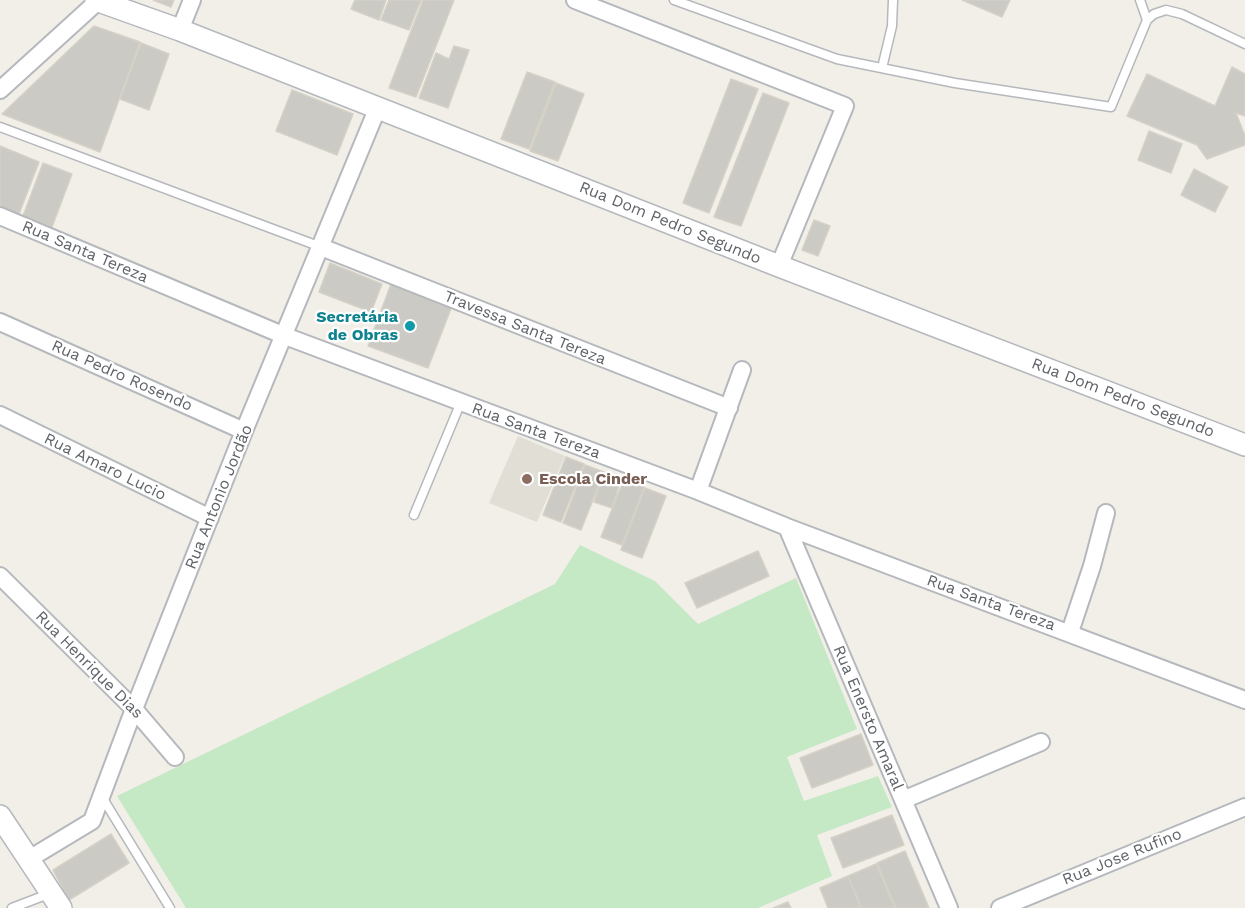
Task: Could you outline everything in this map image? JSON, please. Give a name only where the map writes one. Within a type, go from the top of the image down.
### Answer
[{"type":"street","points":[[0,90],[97,0]]},
{"type":"street","name":"Rua Dom Pedro Segundo","points":[[97,0],[180,30],[779,266],[1245,445]]},
{"type":"street","points":[[180,30],[192,0]]},
{"type":"street","points":[[575,0],[845,106],[779,266]]},
{"type":"street","name":"Rua Antonio Jordão","points":[[30,859],[92,821],[244,430],[285,336],[378,107]]},
{"type":"street","name":"Rua Santa Tereza","points":[[0,216],[285,336],[1243,698]]},
{"type":"street","name":"Travessa Santa Tereza","points":[[321,247],[729,408]]},
{"type":"street","name":"Rua Pedro Rosendo","points":[[0,322],[244,430]]},
{"type":"street","points":[[698,491],[742,370]]},
{"type":"street","name":"Rua Amaro Lucio","points":[[0,415],[210,519]]},
{"type":"street","points":[[1070,632],[1092,566],[1106,513]]},
{"type":"street","name":"Rua Enersto Amaral","points":[[787,527],[949,908]]},
{"type":"street","name":"Rua Henrique Dias","points":[[0,576],[134,709],[175,757]]},
{"type":"street","points":[[903,800],[1041,742]]},
{"type":"street","name":"Rua Jose Rufino","points":[[1000,908],[1245,807]]},
{"type":"street","points":[[0,816],[56,901]]},
{"type":"lane","points":[[674,0],[698,4],[837,59],[955,83],[1111,107],[1147,20],[1154,14],[1166,10],[1182,14],[1245,44]]},
{"type":"lane","points":[[882,68],[892,26],[893,0]]},
{"type":"lane","points":[[1140,0],[1147,20]]},
{"type":"lane","points":[[0,127],[321,247]]},
{"type":"lane","points":[[414,515],[461,402]]},
{"type":"lane","points":[[101,796],[170,908]]},
{"type":"lane","points":[[12,908],[56,901]]},
{"type":"shaded area","name":"Escola Cinder","points":[[518,436],[565,456],[537,522],[489,503]]},
{"type":"green space","points":[[580,545],[655,581],[698,624],[796,578],[857,729],[787,757],[804,801],[878,776],[892,807],[817,835],[832,876],[758,908],[186,908],[117,796],[555,584]]},
{"type":"building","points":[[153,0],[174,0],[171,7]]},
{"type":"building","points":[[355,0],[386,0],[379,20],[351,9]]},
{"type":"building","points":[[389,0],[421,0],[409,30],[381,20]]},
{"type":"building","points":[[423,0],[454,0],[416,97],[389,88]]},
{"type":"building","points":[[962,0],[1010,0],[1002,17]]},
{"type":"building","points":[[94,26],[140,42],[100,152],[2,114]]},
{"type":"building","points":[[141,43],[169,54],[149,110],[120,99]]},
{"type":"building","points":[[454,46],[469,50],[448,108],[419,98],[436,53],[449,59]]},
{"type":"building","points":[[1232,67],[1245,74],[1245,116],[1236,113],[1245,136],[1245,145],[1207,159],[1197,145],[1127,116],[1147,74],[1215,106]]},
{"type":"building","points":[[527,72],[555,82],[529,149],[501,139]]},
{"type":"building","points":[[731,79],[758,89],[709,213],[683,203]]},
{"type":"building","points":[[556,83],[584,94],[558,161],[530,151]]},
{"type":"building","points":[[292,90],[353,114],[337,155],[276,131]]},
{"type":"building","points":[[763,93],[789,103],[741,226],[714,217]]},
{"type":"building","points":[[1149,131],[1182,144],[1171,173],[1138,160]]},
{"type":"building","points":[[0,146],[39,162],[19,214],[0,206]]},
{"type":"building","points":[[43,163],[72,174],[52,227],[23,216]]},
{"type":"building","points":[[1194,169],[1228,187],[1215,212],[1181,195]]},
{"type":"building","points":[[814,220],[830,226],[818,256],[802,250]]},
{"type":"building","points":[[330,263],[382,284],[371,312],[319,292]]},
{"type":"building","name":"Secretária de Obras","points":[[391,284],[452,306],[428,368],[368,346]]},
{"type":"building","points":[[566,457],[584,464],[561,522],[543,515]]},
{"type":"building","points":[[585,465],[604,472],[581,530],[563,523]]},
{"type":"building","points":[[604,473],[621,479],[612,508],[594,502]]},
{"type":"building","points":[[624,479],[644,487],[622,545],[601,537]]},
{"type":"building","points":[[645,488],[666,496],[642,558],[621,550]]},
{"type":"building","points":[[758,551],[769,576],[697,608],[685,583]]},
{"type":"building","points":[[861,734],[873,765],[812,788],[800,758]]},
{"type":"building","points":[[892,815],[904,845],[843,868],[831,838]]},
{"type":"building","points":[[111,834],[129,863],[69,900],[53,870]]},
{"type":"building","points":[[905,851],[929,908],[896,908],[877,863]]},
{"type":"building","points":[[876,864],[895,908],[862,908],[848,876]]},
{"type":"building","points":[[848,876],[861,908],[828,908],[820,888]]},
{"type":"building","points":[[788,902],[791,908],[773,908]]},
{"type":"place","name":"Secretária de Obras","points":[[410,326]]},
{"type":"place","name":"Escola Cinder","points":[[527,479]]}]
